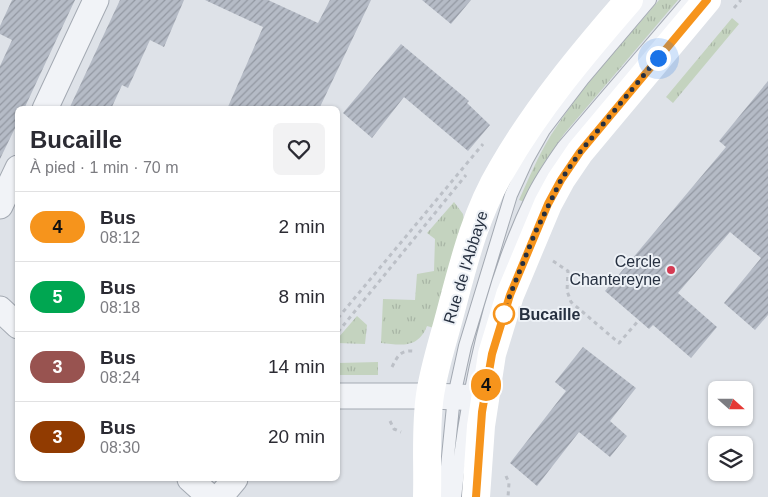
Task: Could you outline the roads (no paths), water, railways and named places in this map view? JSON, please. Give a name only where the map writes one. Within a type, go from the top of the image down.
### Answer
[{"type":"main road","name":"Rue de l'Abbaye","points":[[476,497],[477,470],[460,397],[442,340],[465,256],[483,205],[501,170],[532,121],[566,76],[629,0]]},
{"type":"main road","name":"Rue de l'Abbaye","points":[[460,397],[492,354],[510,295],[538,226],[561,180],[602,124],[718,7]]},
{"type":"main road","points":[[427,497],[460,397]]},
{"type":"street","points":[[46,106],[96,0]]},
{"type":"street","points":[[0,206],[15,174]]},
{"type":"street","points":[[0,310],[15,323]]},
{"type":"street","points":[[340,396],[460,397]]},
{"type":"street","points":[[192,481],[210,497]]},
{"type":"street","points":[[220,497],[233,481]]},
{"type":"lane","points":[[455,497],[465,425],[460,397],[465,346],[506,211],[527,160],[544,130],[650,0]]},
{"type":"lane","points":[[444,497],[450,424],[483,334],[501,273],[531,198],[545,173],[563,148],[688,0]]},
{"type":"place","name":"Cercle Chantereyne","points":[[671,270]]},
{"type":"place","name":"Bucaille","points":[[504,314]]}]
